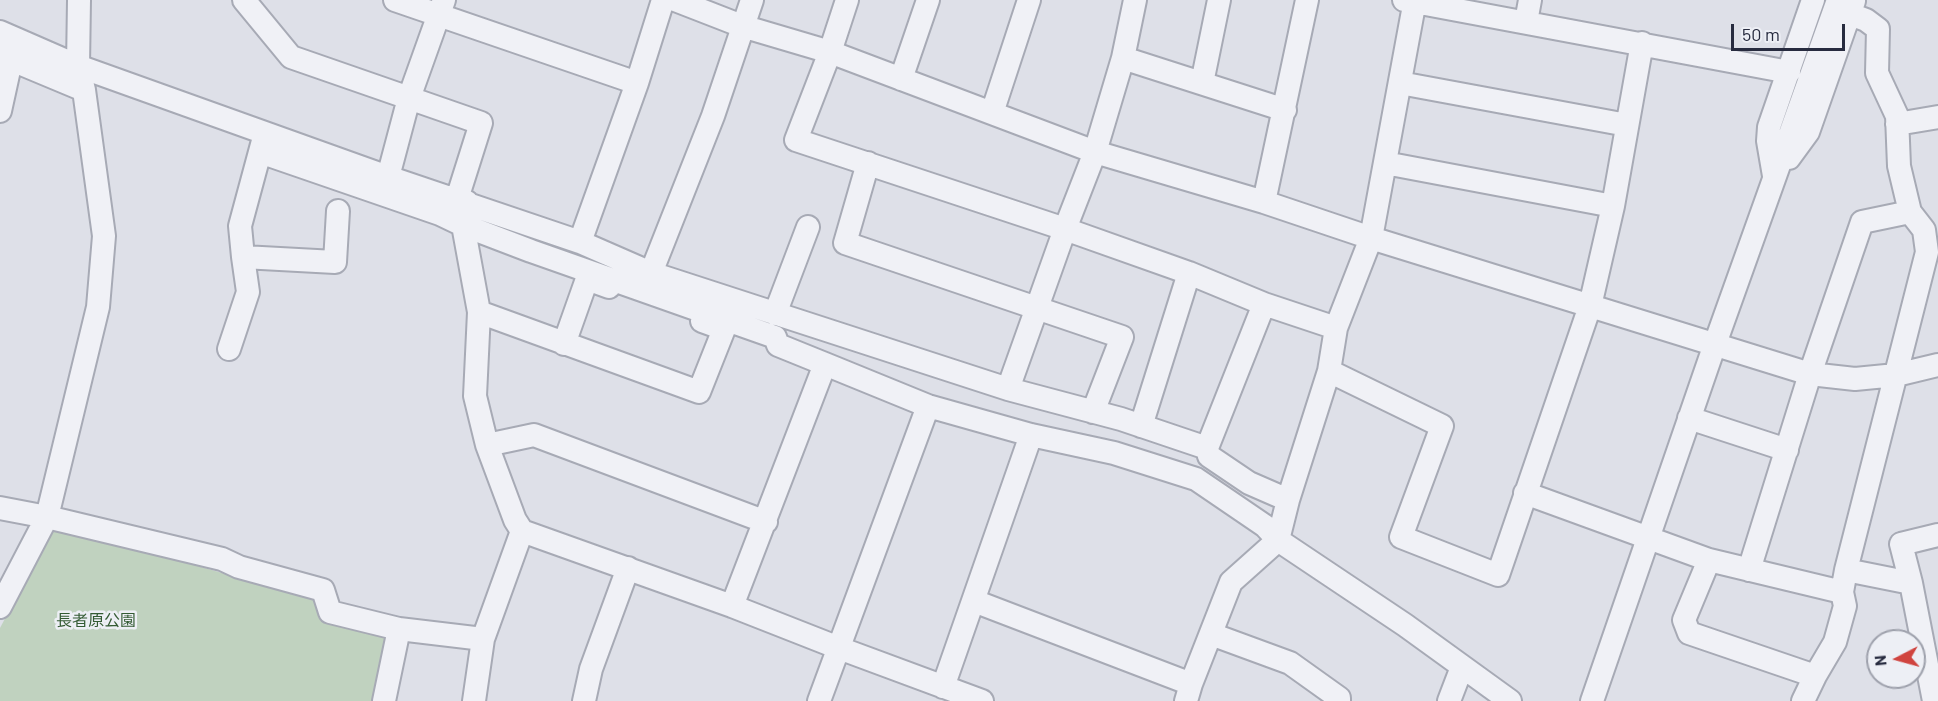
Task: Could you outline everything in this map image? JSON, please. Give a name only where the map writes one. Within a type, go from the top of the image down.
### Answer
[{"type":"street","points":[[0,607],[47,517],[98,307],[104,236],[84,90],[78,66],[79,0]]},
{"type":"street","points":[[244,0],[291,57],[481,123],[462,200],[463,225],[479,312],[475,396],[488,445],[514,520],[522,531],[732,606],[982,701]]},
{"type":"street","points":[[394,0],[441,8],[637,83]]},
{"type":"street","points":[[580,242],[637,83],[663,0]]},
{"type":"street","points":[[675,0],[742,26],[830,52],[1095,152],[1264,202],[1371,238],[1810,374],[1855,379],[1896,375],[1938,365]]},
{"type":"street","points":[[651,273],[713,116],[752,0]]},
{"type":"street","points":[[847,0],[830,52],[796,140],[1065,229],[1189,273],[1264,304],[1336,328]]},
{"type":"street","points":[[901,79],[928,0]]},
{"type":"street","points":[[992,113],[1029,0]]},
{"type":"street","points":[[1008,389],[1095,152],[1124,58],[1135,0]]},
{"type":"street","points":[[1203,83],[1220,0]]},
{"type":"street","points":[[1264,202],[1307,0]]},
{"type":"street","points":[[1526,22],[1530,0]]},
{"type":"street","points":[[1774,178],[1768,141],[1769,127],[1813,0]]},
{"type":"street","points":[[974,601],[1189,692],[1231,582],[1278,540],[1288,500],[1329,371],[1336,328],[1371,238],[1400,83],[1411,1],[1789,72]]},
{"type":"street","points":[[1592,701],[1774,178],[1808,132],[1847,5],[1878,29],[1877,74],[1897,116],[1899,166],[1910,212],[1924,230],[1927,252],[1844,581],[1845,606],[1835,642],[1803,701]]},
{"type":"street","points":[[388,177],[409,99],[441,8]]},
{"type":"street","points":[[0,32],[463,225],[775,338],[778,345],[928,406],[1030,435],[1114,453],[1196,479],[1265,525],[1278,540],[1405,625],[1510,701]]},
{"type":"street","points":[[1329,371],[1442,426],[1401,537],[1498,575],[1590,306],[1613,206],[1642,43]]},
{"type":"street","points":[[0,111],[5,58],[84,90]]},
{"type":"street","points":[[1124,58],[1285,110]]},
{"type":"street","points":[[1400,83],[1627,125]]},
{"type":"street","points":[[1897,124],[1938,117]]},
{"type":"street","points":[[262,142],[462,200],[580,242],[651,273],[1008,389],[1141,426],[1207,448]]},
{"type":"street","points":[[229,350],[248,292],[240,226],[262,142]]},
{"type":"street","points":[[1385,162],[1613,206]]},
{"type":"street","points":[[868,163],[845,243],[1122,338],[1093,412]]},
{"type":"street","points":[[243,257],[335,262],[338,211]]},
{"type":"street","points":[[1749,570],[1810,374],[1862,222],[1910,212]]},
{"type":"street","points":[[775,314],[808,227]]},
{"type":"street","points":[[1141,426],[1189,273]]},
{"type":"street","points":[[479,312],[564,344],[699,392],[724,329],[587,279],[564,344]]},
{"type":"street","points":[[1264,304],[1207,448],[1209,456],[1249,483],[1288,500]]},
{"type":"street","points":[[732,606],[825,364]]},
{"type":"street","points":[[819,701],[928,406]]},
{"type":"street","points":[[1689,418],[1787,450]]},
{"type":"street","points":[[488,445],[534,435],[766,522]]},
{"type":"street","points":[[943,687],[1030,435]]},
{"type":"street","points":[[1525,493],[1709,561],[1749,570],[1844,581],[1911,583]]},
{"type":"street","points":[[0,508],[47,517],[222,560],[323,590],[330,612],[399,629],[483,639]]},
{"type":"street","points":[[474,701],[483,639],[522,531]]},
{"type":"street","points":[[1934,701],[1911,583],[1900,544],[1938,535]]},
{"type":"street","points":[[1709,561],[1684,620],[1689,633],[1815,676]]},
{"type":"street","points":[[584,701],[591,669],[628,568]]},
{"type":"street","points":[[384,701],[399,629]]},
{"type":"street","points":[[1211,634],[1290,663],[1339,698],[1339,701]]},
{"type":"street","points":[[1449,701],[1462,667]]},
{"type":"green space","name":"長者原公園","points":[[63,527],[388,621],[380,701],[0,701],[0,628],[52,530]]}]
